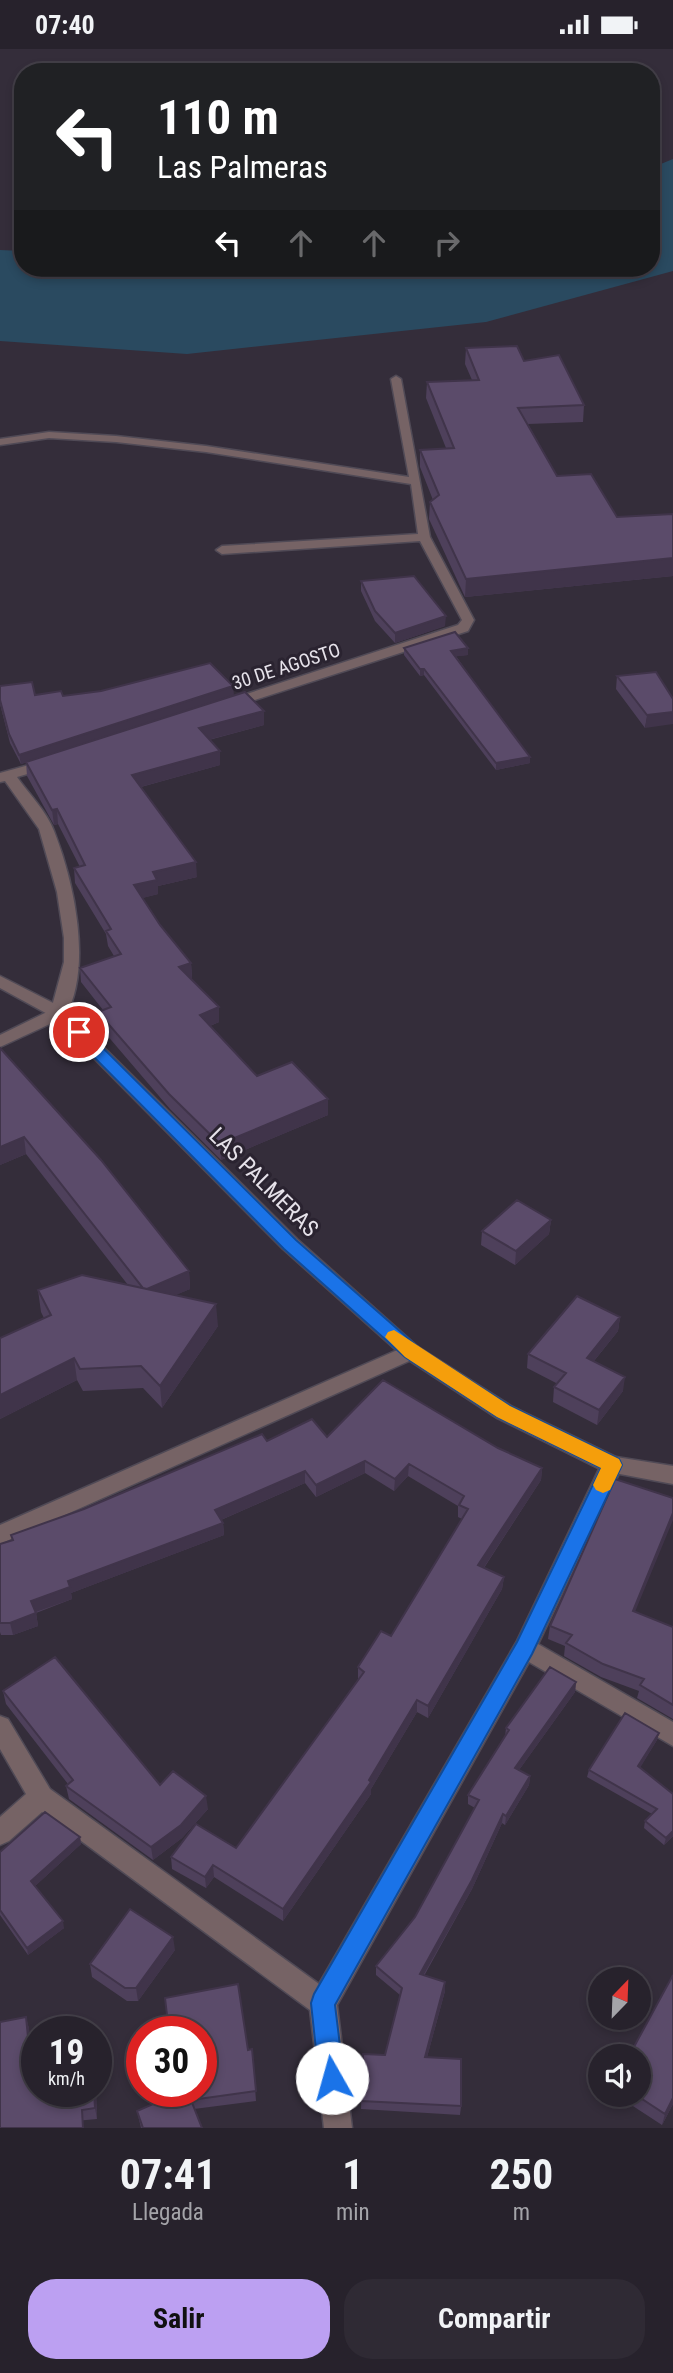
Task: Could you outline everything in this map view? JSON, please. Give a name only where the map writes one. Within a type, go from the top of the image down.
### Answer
[{"type":"street","points":[[222,550],[424,537],[396,379]]},
{"type":"street","points":[[0,442],[49,435],[116,439],[206,449],[416,481]]},
{"type":"street","name":"30 DE AGOSTO","points":[[217,708],[463,628],[468,620],[424,537]]},
{"type":"street","points":[[0,1042],[59,1013],[72,962],[72,938],[65,892],[46,829],[5,777],[61,759]]},
{"type":"street","name":"LAS PALMERAS","points":[[0,981],[59,1013],[290,1244],[411,1352],[504,1412],[612,1465],[673,1475]]},
{"type":"street","points":[[0,1535],[411,1352]]},
{"type":"street","points":[[338,2128],[323,2003],[525,1648],[612,1465]]},
{"type":"street","points":[[525,1648],[673,1735]]},
{"type":"street","points":[[0,1727],[40,1797],[323,2003]]},
{"type":"street","points":[[0,1833],[40,1797]]},
{"type":"water","points":[[673,159],[673,271],[660,275],[660,164]]},
{"type":"water","points":[[0,250],[14,251],[14,277],[651,277],[486,322],[187,354],[0,341]]},
{"type":"building","points":[[517,346],[524,361],[559,355],[584,405],[518,408],[557,476],[591,474],[617,517],[673,514],[673,558],[466,579],[430,502],[439,495],[420,450],[454,448],[427,382],[479,380],[466,348]]},
{"type":"building","points":[[414,576],[446,616],[395,633],[375,611],[361,581]]},
{"type":"building","points":[[455,632],[468,648],[451,651],[530,757],[496,763],[424,669],[420,669],[404,648]]},
{"type":"building","points":[[210,663],[233,686],[19,755],[9,734],[0,700],[0,686],[32,682],[35,695],[61,691],[63,696],[101,691]]},
{"type":"building","points":[[656,672],[673,699],[673,712],[647,715],[617,676]]},
{"type":"building","points":[[245,692],[264,711],[199,728],[220,751],[132,775],[196,862],[153,872],[157,880],[134,885],[160,925],[191,963],[179,967],[219,1007],[200,1015],[257,1076],[292,1062],[328,1099],[220,1144],[169,1094],[98,1012],[111,1007],[80,968],[121,954],[106,931],[111,929],[74,868],[85,865],[57,809],[52,810],[26,762]]},
{"type":"building","points":[[0,1048],[101,1160],[189,1271],[147,1289],[143,1288],[24,1137],[0,1147]]},
{"type":"building","points":[[517,1200],[551,1220],[516,1251],[482,1231]]},
{"type":"building","points":[[82,1275],[216,1304],[160,1386],[141,1366],[80,1369],[74,1358],[0,1395],[0,1338],[51,1315],[38,1290]]},
{"type":"building","points":[[577,1296],[620,1317],[587,1358],[625,1377],[599,1410],[554,1387],[566,1373],[528,1354]]},
{"type":"building","points":[[383,1380],[498,1448],[542,1468],[478,1565],[504,1577],[428,1706],[417,1700],[369,1780],[371,1782],[283,1909],[213,1865],[205,1877],[171,1857],[196,1824],[236,1848],[364,1672],[358,1667],[381,1631],[391,1636],[468,1509],[459,1505],[464,1496],[409,1464],[395,1479],[365,1461],[316,1485],[305,1471],[215,1510],[223,1523],[68,1581],[70,1587],[31,1601],[36,1613],[10,1623],[0,1623],[0,1544],[13,1540],[11,1535],[84,1509],[262,1434],[267,1441],[312,1419],[327,1437]]},
{"type":"building","points":[[615,1479],[673,1498],[673,1513],[633,1611],[673,1627],[673,1705],[640,1685],[644,1679],[603,1664],[566,1643],[572,1635],[550,1626]]},
{"type":"building","points":[[55,1657],[160,1785],[173,1771],[206,1796],[181,1825],[151,1847],[66,1786],[73,1780],[3,1691]]},
{"type":"building","points":[[550,1667],[576,1682],[515,1768],[530,1776],[506,1816],[503,1814],[472,1880],[420,1974],[445,1982],[425,2057],[461,2059],[461,2106],[361,2101],[363,2054],[385,2055],[402,1988],[376,1966],[415,1917],[479,1800],[468,1795],[509,1730],[506,1728]]},
{"type":"building","points":[[625,1713],[659,1733],[638,1766],[673,1794],[673,1831],[666,1838],[645,1821],[657,1809],[589,1770]]},
{"type":"building","points":[[45,1812],[80,1837],[31,1881],[63,1921],[27,1948],[0,1910],[0,1852]]},
{"type":"building","points":[[130,1909],[173,1937],[136,1988],[125,1988],[90,1964]]},
{"type":"building","points":[[673,1975],[673,2098],[665,2114],[651,2105],[651,2044],[636,2044],[643,2030],[651,2030],[651,2016]]},
{"type":"building","points":[[238,1984],[248,2050],[252,2049],[256,2091],[217,2096],[217,2016],[167,2016],[165,1998]]},
{"type":"building","points":[[21,2018],[21,2107],[95,2107],[82,2110],[83,2128],[0,2128],[0,2022]]},
{"type":"building","points":[[146,2107],[194,2107],[202,2128],[143,2128],[137,2111]]},
{"type":"slow traffic","points":[[394,1337],[411,1352],[504,1412],[612,1465],[603,1485]]},
{"type":"route","points":[[79,1032],[290,1244],[411,1352],[504,1412],[612,1465],[525,1648],[323,2003],[332,2078]]}]
